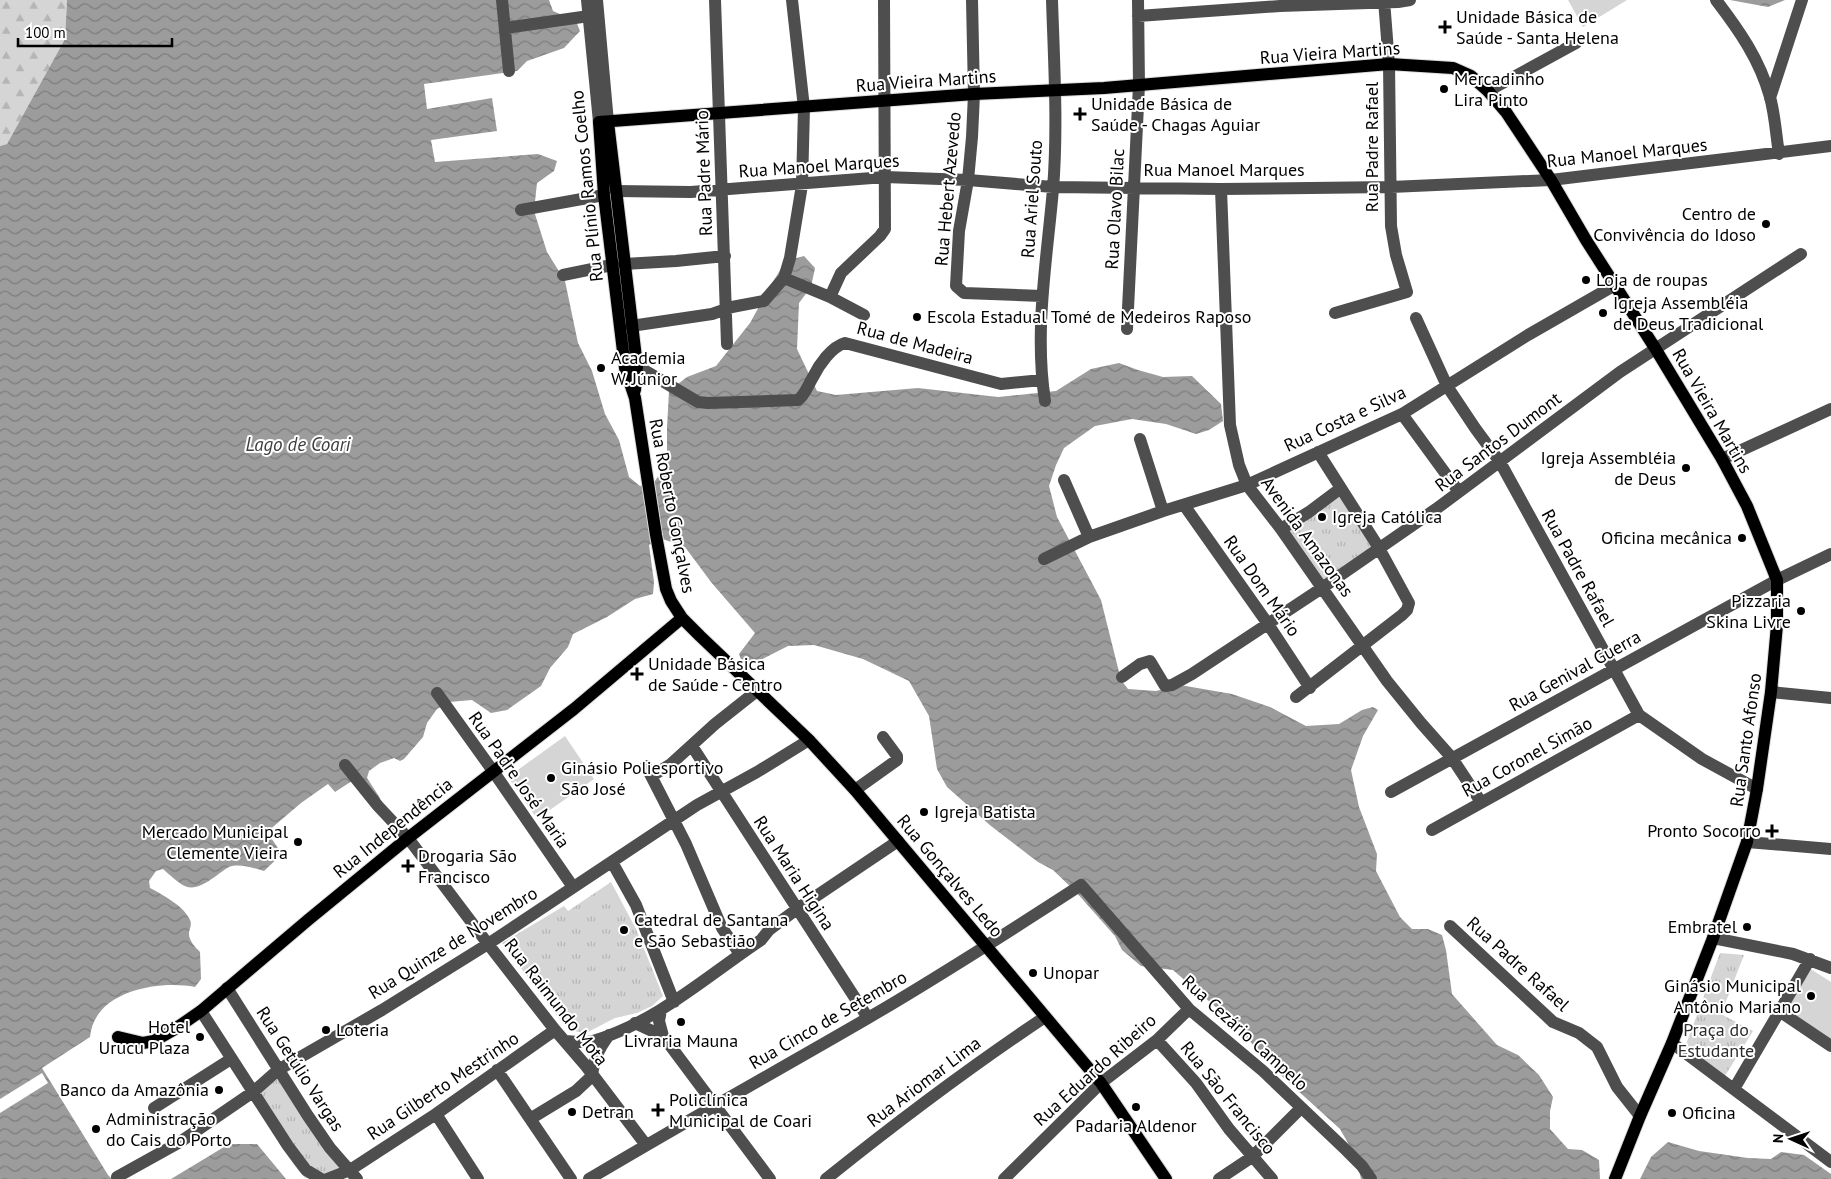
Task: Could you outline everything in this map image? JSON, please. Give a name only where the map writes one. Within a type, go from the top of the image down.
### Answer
[{"type":"main road","name":"Rua Vieira Martins","points":[[603,122],[974,94],[1104,88],[1389,64],[1453,68],[1471,76],[1488,91],[1506,112],[1551,180],[1722,459],[1747,506],[1777,580]]},
{"type":"main road","name":"Rua Plínio Ramos Coelho","points":[[603,122],[631,367]]},
{"type":"main road","name":"Rua Plínio Ramos Coelho","points":[[618,264],[631,326],[631,367]]},
{"type":"main road","name":"Rua Roberto Gonçalves","points":[[631,367],[648,485],[666,589],[682,618]]},
{"type":"main road","name":"Rua Santo Afonso","points":[[1615,1178],[1672,1044],[1713,938],[1747,842],[1757,789],[1771,692],[1777,625],[1777,580]]},
{"type":"main road","name":"Rua Gonçalves Ledo","points":[[682,618],[809,740],[855,790],[1101,1084],[1166,1179]]},
{"type":"main road","name":"Rua Independência","points":[[118,1037],[143,1043],[154,1041],[201,1012],[227,988],[408,838],[574,709],[682,618]]},
{"type":"street","points":[[502,0],[509,71]]},
{"type":"street","name":"Rua Plínio Ramos Coelho","points":[[587,0],[603,122]]},
{"type":"street","name":"Rua Plínio Ramos Coelho","points":[[597,0],[603,122]]},
{"type":"street","name":"Rua Padre Mário","points":[[715,0],[727,344]]},
{"type":"street","points":[[631,326],[712,314],[764,301],[784,278],[790,258],[802,185],[804,108],[792,0]]},
{"type":"street","points":[[830,297],[841,274],[885,229],[884,0]]},
{"type":"street","name":"Rua Hebert Azevedo","points":[[972,0],[974,94],[968,180],[960,231],[956,286],[964,293],[1042,296]]},
{"type":"street","name":"Rua Ariel Souto","points":[[1045,401],[1042,380],[1042,296],[1053,187],[1055,90],[1052,0]]},
{"type":"street","name":"Rua Olavo Bilac","points":[[1127,329],[1138,85],[1138,0]]},
{"type":"street","points":[[1138,16],[1280,6],[1410,0]]},
{"type":"street","points":[[1716,0],[1749,46],[1761,70],[1770,98],[1779,154]]},
{"type":"street","name":"Rua Padre Rafael","points":[[1335,313],[1407,292],[1396,255],[1391,226],[1389,64],[1384,1]]},
{"type":"street","points":[[1770,98],[1800,4]]},
{"type":"street","points":[[505,28],[589,16]]},
{"type":"street","points":[[1488,91],[1576,44]]},
{"type":"street","name":"Rua Manoel Marques","points":[[521,210],[610,193],[691,192],[802,185],[885,177],[968,180],[1053,187],[1221,189],[1391,186],[1551,180],[1779,154],[1831,146]]},
{"type":"street","name":"Avenida Amazonas","points":[[1221,189],[1230,425],[1247,485],[1281,529],[1363,647],[1421,723],[1452,758],[1481,802]]},
{"type":"street","name":"Rua Santos Dumont","points":[[1122,677],[1140,664],[1150,661],[1165,686],[1172,685],[1322,588],[1459,492],[1620,372],[1800,254]]},
{"type":"street","points":[[563,275],[618,264],[725,256]]},
{"type":"street","points":[[784,278],[830,297],[864,315]]},
{"type":"street","name":"Rua Costa e Silva","points":[[1044,559],[1089,536],[1247,485],[1402,414],[1528,335],[1615,285]]},
{"type":"street","name":"Rua Padre Rafael","points":[[1416,318],[1447,386],[1500,462],[1638,714],[1702,759],[1757,789]]},
{"type":"street","name":"Rua de Madeira","points":[[631,367],[698,402],[708,403],[798,400],[802,397],[814,374],[831,352],[836,346],[845,342],[1001,384],[1042,380]]},
{"type":"street","points":[[1722,459],[1831,409]]},
{"type":"street","points":[[1402,414],[1459,492]]},
{"type":"street","points":[[1140,439],[1163,511]]},
{"type":"street","points":[[1296,697],[1363,647],[1407,610],[1408,600],[1379,548],[1318,452]]},
{"type":"street","points":[[1064,480],[1089,536]]},
{"type":"street","points":[[1281,529],[1309,512],[1341,488]]},
{"type":"street","name":"Rua Dom Mário","points":[[1184,505],[1268,624],[1310,688]]},
{"type":"street","name":"Rua Genival Guerra","points":[[1390,792],[1777,580],[1831,554]]},
{"type":"street","points":[[740,954],[722,928],[675,820],[649,771],[671,764],[715,724],[758,690]]},
{"type":"street","points":[[1771,692],[1831,698]]},
{"type":"street","name":"Rua Padre José Maria","points":[[437,693],[572,887]]},
{"type":"street","name":"Rua Coronel Simão","points":[[1432,830],[1638,714]]},
{"type":"street","points":[[855,790],[898,760],[883,737]]},
{"type":"street","name":"Rua Quinze de Novembro","points":[[117,1178],[180,1142],[253,1092],[278,1070],[382,1010],[488,944],[675,820],[809,740]]},
{"type":"street","name":"Rua Maria Higina","points":[[692,746],[868,1018]]},
{"type":"street","name":"Rua Raimundo Mota","points":[[345,765],[378,806],[408,838],[488,944],[646,1145]]},
{"type":"street","points":[[566,1041],[592,1041],[635,1023],[674,1002],[761,940],[769,930],[797,909],[898,841]]},
{"type":"street","points":[[1747,842],[1831,850]]},
{"type":"street","points":[[612,862],[636,905],[674,1002]]},
{"type":"street","name":"Rua Cinco de Setembro","points":[[589,1179],[714,1105],[868,1018],[986,947],[1081,886]]},
{"type":"street","name":"Rua Cezário Campelo","points":[[1081,886],[1189,1009],[1263,1070],[1352,1155],[1371,1179]]},
{"type":"street","name":"Rua Padre Rafael","points":[[1450,926],[1553,1022],[1579,1033],[1597,1047],[1617,1087],[1640,1116]]},
{"type":"street","points":[[1713,938],[1810,959],[1831,968]]},
{"type":"street","points":[[1734,1089],[1810,959]]},
{"type":"street","name":"Rua Getúlio Vargas","points":[[227,988],[278,1070],[330,1148],[353,1175]]},
{"type":"street","name":"Rua Eduardo Ribeiro","points":[[1004,1179],[1101,1084],[1157,1040],[1189,1009]]},
{"type":"street","points":[[660,1010],[659,1022],[664,1036],[770,1179]]},
{"type":"street","points":[[201,1012],[288,1146],[306,1170],[321,1179]]},
{"type":"street","points":[[1779,1012],[1831,1046]]},
{"type":"street","name":"Rua Ariomar Lima","points":[[826,1179],[892,1126],[995,1050],[1045,1017]]},
{"type":"street","points":[[635,1023],[664,1036]]},
{"type":"street","name":"Rua Gilberto Mestrinho","points":[[353,1175],[497,1070],[556,1030]]},
{"type":"street","points":[[530,1119],[576,1091],[592,1076],[595,1058],[600,1046],[610,1034]]},
{"type":"street","name":"Rua São Francisco","points":[[1157,1040],[1196,1083],[1229,1129],[1272,1179]]},
{"type":"street","points":[[1672,1044],[1831,1162]]},
{"type":"street","points":[[154,1108],[231,1059]]},
{"type":"street","points":[[497,1070],[571,1179]]},
{"type":"street","points":[[1219,1179],[1252,1157],[1301,1108]]},
{"type":"street","points":[[436,1114],[478,1179]]},
{"type":"street","points":[[327,1179],[353,1175]]},
{"type":"green space","points":[[0,0],[67,0],[65,39],[7,144],[0,146]]},
{"type":"green space","points":[[1568,0],[1627,0],[1583,27]]},
{"type":"green space","points":[[1340,492],[1374,547],[1321,582],[1286,530]]},
{"type":"green space","name":"Ginásio Poliesportivo São José","points":[[565,736],[594,779],[537,819],[508,777]]},
{"type":"green space","points":[[611,882],[636,929],[663,996],[652,1006],[637,1013],[615,1018],[586,1033],[574,1031],[564,1025],[502,943],[564,906],[568,911]]},
{"type":"green space","name":"Praça do Estudante","points":[[1720,953],[1744,955],[1721,1014],[1753,1031],[1723,1079],[1685,1047]]},
{"type":"green space","name":"Ginásio Municipal Antônio Mariano","points":[[1809,968],[1831,982],[1831,1042],[1782,1010]]},
{"type":"green space","points":[[279,1078],[341,1168],[338,1179],[305,1178],[294,1165],[249,1097]]},
{"type":"water","name":"Lago de Coari","points":[[67,0],[549,0],[553,11],[576,21],[580,31],[564,48],[527,61],[517,71],[424,84],[427,109],[492,98],[497,131],[431,140],[435,162],[538,154],[557,161],[554,171],[537,183],[534,211],[547,252],[565,281],[578,343],[592,371],[605,414],[619,440],[629,477],[640,486],[655,481],[667,463],[669,391],[687,377],[716,366],[750,323],[786,261],[804,256],[815,268],[811,287],[799,303],[797,349],[817,391],[836,395],[918,388],[998,397],[1056,391],[1091,369],[1119,363],[1163,377],[1192,376],[1221,404],[1223,421],[1209,430],[1196,434],[1166,424],[1132,419],[1095,426],[1064,448],[1049,486],[1057,517],[1101,600],[1121,680],[1128,689],[1156,691],[1180,685],[1232,694],[1270,707],[1306,726],[1339,724],[1362,710],[1373,707],[1378,710],[1363,736],[1351,770],[1359,807],[1377,854],[1376,871],[1400,917],[1412,929],[1428,929],[1442,935],[1452,994],[1497,1045],[1518,1055],[1539,1075],[1553,1097],[1550,1111],[1550,1129],[1568,1149],[1582,1150],[1599,1160],[1600,1179],[1361,1179],[1356,1157],[1340,1129],[1273,1068],[1233,1022],[1173,970],[1141,966],[1122,950],[1115,936],[1076,892],[1053,870],[1038,862],[991,826],[947,787],[937,769],[929,716],[909,681],[863,659],[814,645],[788,646],[753,664],[742,662],[739,654],[755,633],[711,582],[685,547],[660,538],[649,545],[654,582],[653,594],[635,599],[607,617],[573,634],[568,647],[550,668],[541,686],[507,710],[491,713],[472,700],[449,702],[437,709],[427,723],[423,737],[404,759],[400,761],[394,758],[380,763],[369,771],[367,778],[380,798],[376,802],[352,781],[335,792],[328,784],[301,803],[267,832],[282,854],[264,871],[246,866],[233,866],[200,886],[188,887],[177,881],[163,869],[156,871],[149,881],[150,888],[183,910],[190,920],[190,938],[200,952],[201,979],[195,987],[164,985],[130,992],[115,999],[103,1009],[94,1021],[90,1037],[42,1068],[112,1179],[0,1179],[0,146],[7,144],[65,39]]},
{"type":"water","points":[[1730,0],[1785,0],[1768,7]]},
{"type":"water","points":[[1668,1142],[1699,1151],[1748,1158],[1771,1159],[1781,1152],[1804,1155],[1831,1174],[1831,1179],[1640,1179],[1651,1157]]},
{"type":"water","points":[[229,1144],[257,1144],[286,1179],[171,1179]]},
{"type":"pier","points":[[42,1073],[48,1083],[0,1113],[0,1099]]},
{"type":"place","name":"Unidade Básica de Saúde - Santa Helena","points":[[1445,27]]},
{"type":"place","name":"Mercadinho Lira Pinto","points":[[1444,89]]},
{"type":"place","name":"Unidade Básica de Saúde - Chagas Aguiar","points":[[1080,114]]},
{"type":"place","name":"Centro de Convivência do Idoso","points":[[1766,224]]},
{"type":"place","name":"Loja de roupas","points":[[1586,280]]},
{"type":"place","name":"Igreja Assembléia de Deus Tradicional","points":[[1603,313]]},
{"type":"place","name":"Escola Estadual Tomé de Medeiros Raposo","points":[[917,317]]},
{"type":"place","name":"Academia W. Júnior","points":[[601,368]]},
{"type":"place","name":"Igreja Assembléia de Deus","points":[[1686,468]]},
{"type":"place","name":"Igreja Católica","points":[[1322,517]]},
{"type":"place","name":"Oficina mecânica","points":[[1742,538]]},
{"type":"place","name":"Pizzaria Skina Livre","points":[[1801,611]]},
{"type":"place","name":"Unidade Básica de Saúde - Centro","points":[[637,674]]},
{"type":"place","name":"Ginásio Poliesportivo São José","points":[[551,778]]},
{"type":"place","name":"Igreja Batista","points":[[924,812]]},
{"type":"place","name":"Pronto Socorro","points":[[1772,831]]},
{"type":"place","name":"Mercado Municipal Clemente Vieira","points":[[298,842]]},
{"type":"place","name":"Drogaria São Francisco","points":[[408,866]]},
{"type":"place","name":"Embratel","points":[[1747,927]]},
{"type":"place","name":"Catedral de Santana e São Sebastião","points":[[624,930]]},
{"type":"place","name":"Unopar","points":[[1033,973]]},
{"type":"place","name":"Ginásio Municipal Antônio Mariano","points":[[1811,996]]},
{"type":"place","name":"Livraria Mauna","points":[[681,1022]]},
{"type":"place","name":"Loteria","points":[[326,1030]]},
{"type":"place","name":"Hotel Urucu Plaza","points":[[200,1037]]},
{"type":"place","name":"Banco da Amazônia","points":[[219,1090]]},
{"type":"place","name":"Padaria Aldenor","points":[[1136,1107]]},
{"type":"place","name":"Policlínica Municipal de Coari","points":[[658,1110]]},
{"type":"place","name":"Detran","points":[[572,1112]]},
{"type":"place","name":"Oficina","points":[[1672,1113]]},
{"type":"place","name":"Administração do Cais do Porto","points":[[96,1129]]}]
